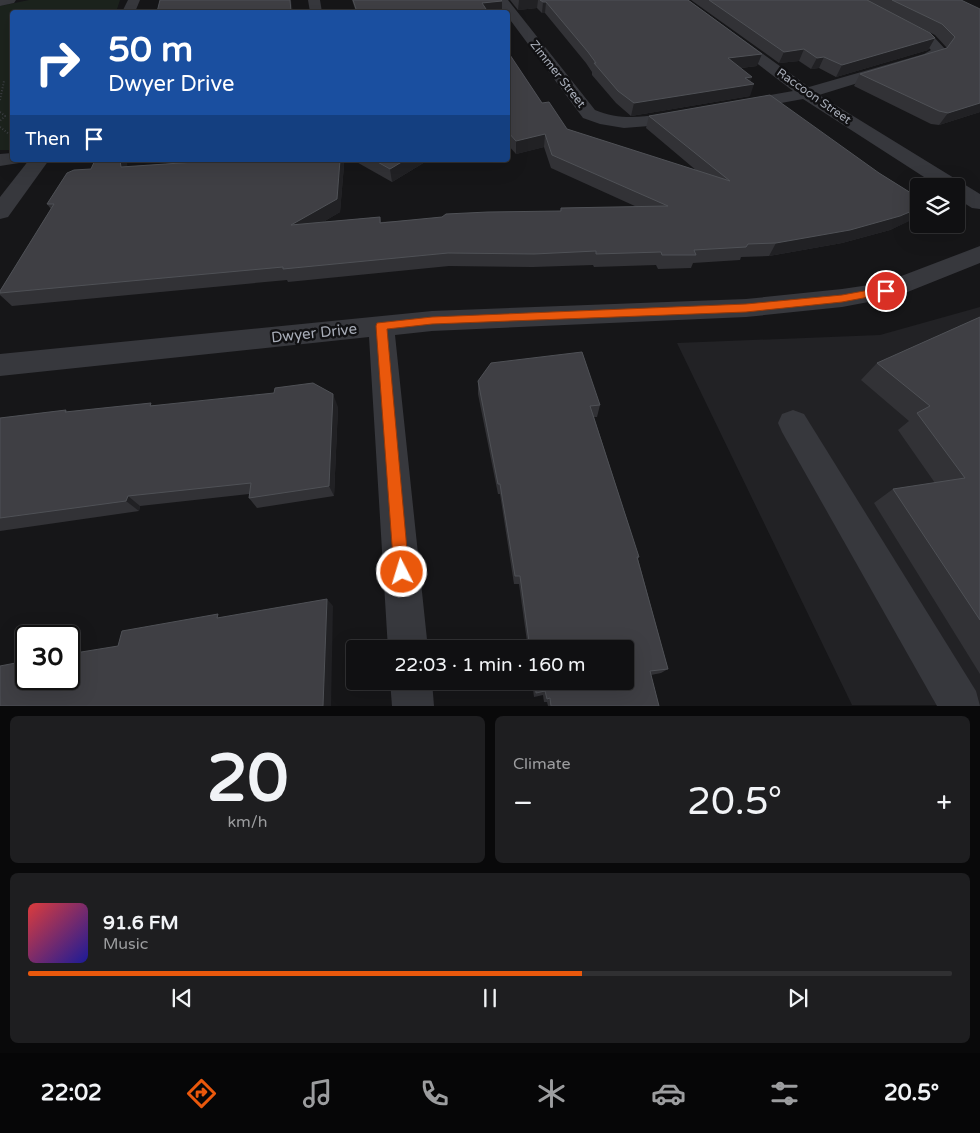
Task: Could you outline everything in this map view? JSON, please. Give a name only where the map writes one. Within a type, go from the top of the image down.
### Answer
[{"type":"street","points":[[0,2],[10,0]]},
{"type":"street","name":"Zimmer Street","points":[[501,0],[509,10]]},
{"type":"street","name":"Raccoon Street","points":[[680,0],[807,93],[940,178]]},
{"type":"street","points":[[718,109],[807,93],[937,53],[936,45],[929,40],[851,0]]},
{"type":"street","name":"Zimmer Street","points":[[510,12],[589,114],[606,121],[624,123],[699,112]]},
{"type":"street","points":[[0,212],[38,162]]},
{"type":"street","points":[[965,194],[980,203]]},
{"type":"street","name":"Dwyer Drive","points":[[0,365],[432,320],[746,308],[842,298],[886,291],[931,275],[980,254]]},
{"type":"street","points":[[381,326],[407,640]]},
{"type":"street","points":[[793,424],[961,706]]},
{"type":"street","points":[[412,690],[413,706]]},
{"type":"path","points":[[0,100],[4,81]]},
{"type":"path","points":[[0,112],[5,116],[0,121]]},
{"type":"shaded area","points":[[29,0],[120,0],[117,10],[10,10],[10,150],[0,150],[0,6]]},
{"type":"shaded area","points":[[980,307],[980,705],[852,705],[677,343],[880,335]]},
{"type":"building","points":[[160,0],[290,0],[291,10],[158,10]]},
{"type":"building","points":[[353,0],[502,1],[482,3],[487,10],[356,10]]},
{"type":"building","points":[[540,0],[688,0],[762,54],[728,58],[752,77],[745,78],[754,84],[634,103],[618,91],[546,2]]},
{"type":"building","points":[[709,0],[867,0],[930,33],[935,38],[842,65],[824,57],[817,58],[804,49],[784,52]]},
{"type":"building","points":[[892,0],[961,0],[980,9],[980,103],[948,113],[939,111],[860,74],[947,48],[955,37],[942,24]]},
{"type":"building","points":[[510,55],[542,103],[549,102],[567,129],[730,181],[649,116],[770,95],[879,173],[910,192],[910,212],[850,230],[776,243],[748,244],[746,247],[694,250],[696,255],[662,255],[661,252],[596,254],[596,251],[534,254],[448,253],[0,293],[54,204],[47,204],[67,173],[74,170],[91,169],[94,162],[120,162],[121,167],[195,162],[340,162],[337,199],[291,225],[380,217],[380,223],[442,217],[446,214],[561,211],[561,208],[668,206],[552,155],[545,134],[516,141],[510,134]]},
{"type":"building","points":[[378,162],[402,162],[390,169]]},
{"type":"building","points":[[980,317],[980,620],[893,489],[965,478],[917,413],[930,406],[877,363]]},
{"type":"building","points":[[582,352],[600,405],[590,406],[639,557],[637,557],[668,669],[650,671],[659,706],[551,706],[550,698],[547,699],[545,691],[536,693],[536,690],[634,690],[634,640],[529,640],[520,576],[515,576],[500,484],[498,484],[478,381],[491,363]]},
{"type":"building","points":[[313,383],[333,394],[329,486],[249,498],[251,483],[128,496],[126,501],[0,518],[0,418],[66,410],[65,412],[151,403],[150,406],[274,393],[275,388]]},
{"type":"building","points":[[327,599],[323,706],[0,706],[0,666],[15,663],[15,690],[80,690],[80,652],[118,646],[122,631],[218,614],[217,618]]},
{"type":"route","points":[[402,572],[381,326],[432,320],[746,308],[842,298],[886,291]]}]
